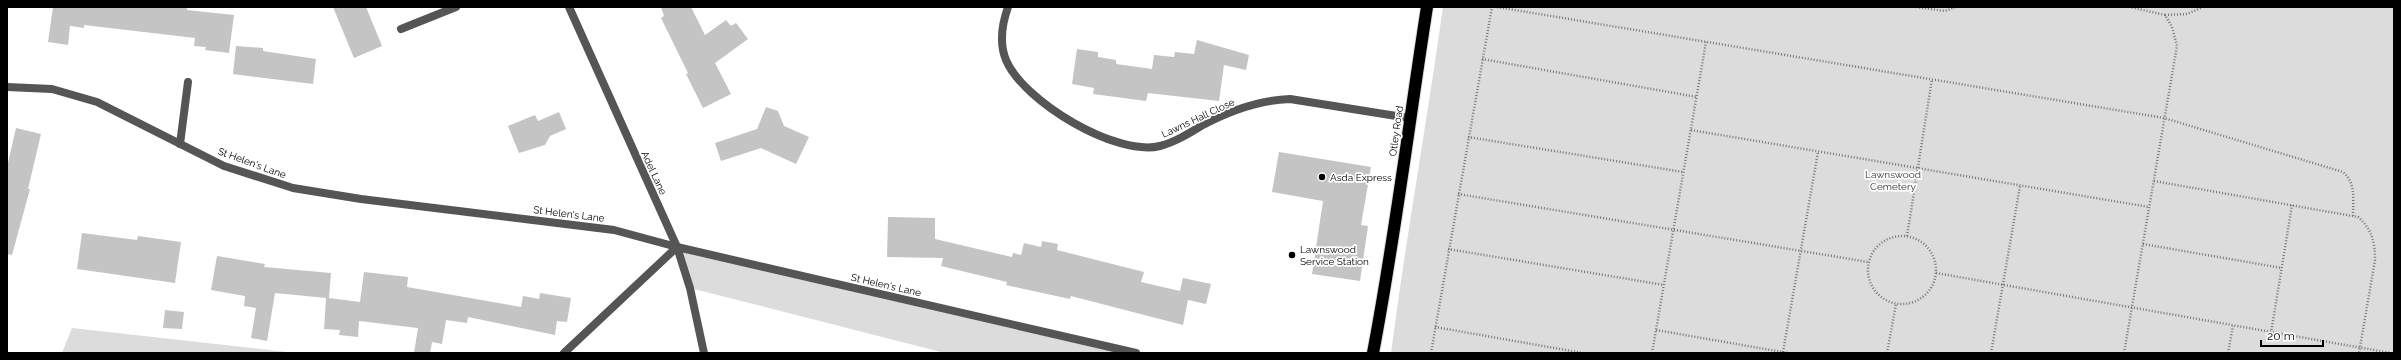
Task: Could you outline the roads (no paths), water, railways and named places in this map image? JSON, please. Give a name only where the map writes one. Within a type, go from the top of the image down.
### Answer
[{"type":"highway","name":"Otley Road","points":[[1374,353],[1390,264],[1409,118],[1427,7]]},
{"type":"street","points":[[401,29],[456,7]]},
{"type":"street","name":"Adel Lane","points":[[569,7],[677,247],[690,288],[704,353]]},
{"type":"street","name":"Lawns Hall Close","points":[[1008,7],[1002,46],[1006,61],[1017,78],[1033,96],[1084,128],[1114,142],[1137,147],[1160,146],[1180,139],[1228,113],[1272,100],[1290,99],[1409,118]]},
{"type":"street","points":[[180,144],[188,82]]},
{"type":"street","name":"St Helen's Lane","points":[[7,87],[52,89],[97,102],[224,166],[293,188],[361,199],[614,230],[677,247],[1136,353]]},
{"type":"street","points":[[564,353],[677,247]]},
{"type":"place","name":"Asda Express","points":[[1322,177]]},
{"type":"place","name":"Lawnswood Service Station","points":[[1292,255]]},
{"type":"park label","name":"Lawnswood Cemetery","points":[[1893,180]]}]
